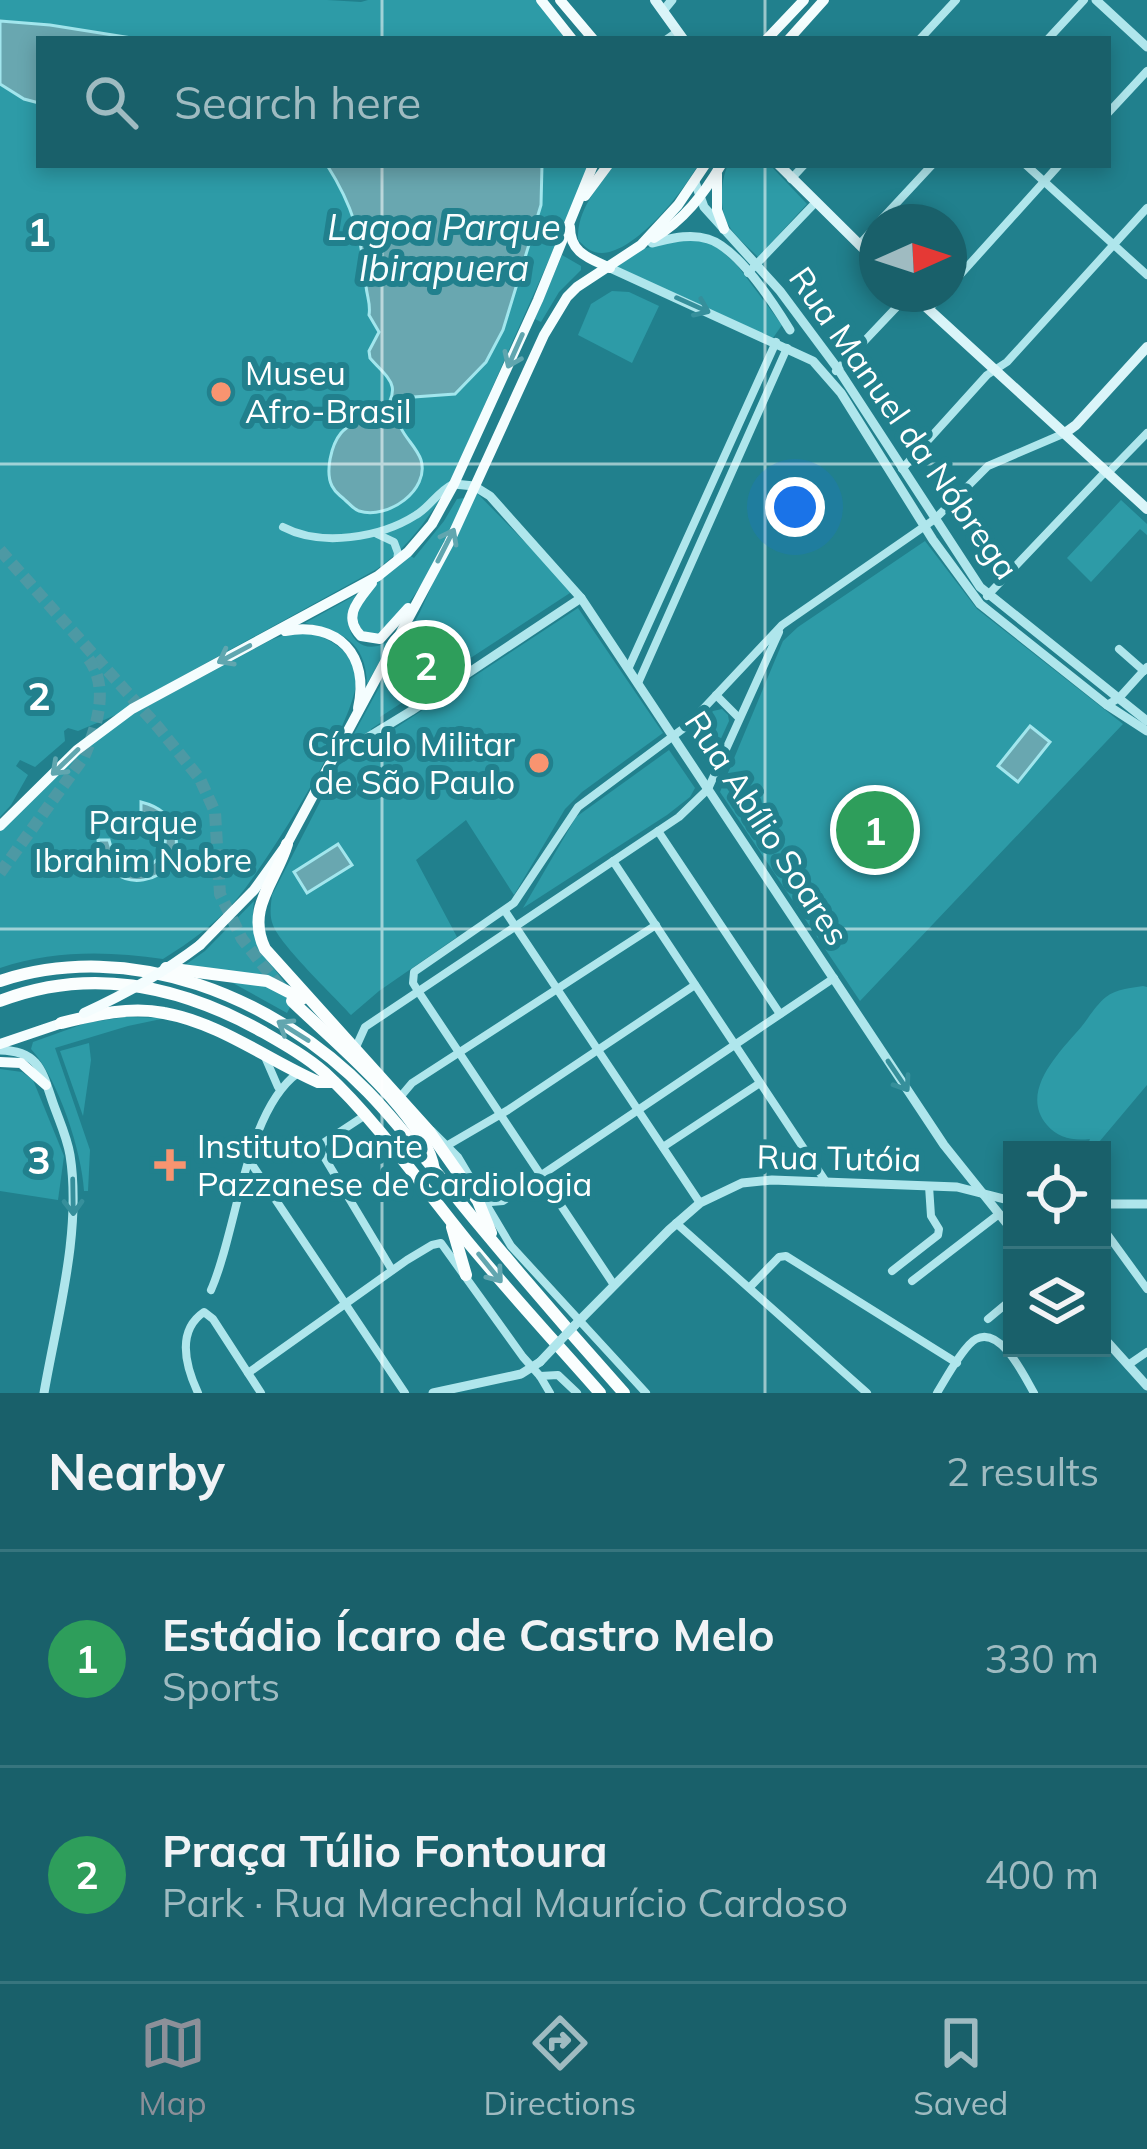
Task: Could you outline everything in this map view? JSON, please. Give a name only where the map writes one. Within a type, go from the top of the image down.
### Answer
[{"type":"highway","points":[[287,844],[263,897],[260,940],[428,1130],[478,1202],[492,1240]]},
{"type":"highway","points":[[0,981],[54,967],[91,965],[173,976],[227,994],[311,1042],[369,1093],[624,1393]]},
{"type":"highway","points":[[129,969],[160,967],[267,981],[323,1012]]},
{"type":"highway","points":[[0,1001],[68,984],[114,982],[155,988],[241,1019],[316,1066],[600,1393]]},
{"type":"highway","points":[[292,1001],[384,1089],[422,1139],[435,1171]]},
{"type":"highway","points":[[62,1024],[110,1013],[165,1013],[199,1022],[318,1082],[334,1082]]},
{"type":"highway","points":[[450,1220],[466,1275]]},
{"type":"main road","points":[[541,0],[570,36]]},
{"type":"main road","points":[[560,0],[590,36]]},
{"type":"main road","points":[[770,36],[804,0]]},
{"type":"main road","points":[[792,36],[824,0]]},
{"type":"main road","points":[[659,5],[675,36]]},
{"type":"main road","points":[[0,826],[77,750],[133,710],[378,576],[432,524],[454,484],[592,168]]},
{"type":"main road","points":[[578,205],[606,168]]},
{"type":"main road","points":[[640,245],[713,168]]},
{"type":"main road","points":[[0,1047],[62,1024],[164,972],[200,945],[254,890],[287,844],[448,543],[544,335],[567,297],[679,220],[700,198],[714,168]]},
{"type":"main road","points":[[714,168],[717,210],[724,229]]},
{"type":"main road","points":[[781,168],[859,244]]},
{"type":"main road","points":[[570,224],[570,239],[577,250],[610,268]]},
{"type":"main road","points":[[932,312],[1147,509]]},
{"type":"main road","points":[[1065,433],[1147,347]]},
{"type":"main road","points":[[378,576],[351,616],[355,630],[368,639],[386,634],[422,591]]},
{"type":"main road","points":[[271,634],[314,629],[345,644],[360,675],[356,717]]},
{"type":"main road","points":[[0,1062],[28,1066],[46,1084]]},
{"type":"street","points":[[659,5],[672,0]]},
{"type":"street","points":[[923,36],[956,0]]},
{"type":"street","points":[[1051,36],[1084,0]]},
{"type":"street","points":[[1096,0],[1147,47]]},
{"type":"street","points":[[1111,110],[1147,71]]},
{"type":"street","points":[[791,179],[801,168]]},
{"type":"street","points":[[896,204],[929,168]]},
{"type":"street","points":[[1029,168],[1147,275]]},
{"type":"street","points":[[967,266],[1056,168]]},
{"type":"street","name":"Rua Manuel da Nóbrega","points":[[695,182],[700,198],[753,269],[790,330]]},
{"type":"street","points":[[753,269],[815,203]]},
{"type":"street","points":[[902,469],[1147,208]]},
{"type":"street","name":"Rua Manuel da Nóbrega","points":[[640,245],[703,237],[753,269],[838,368],[924,527],[984,600],[1107,705],[1147,731]]},
{"type":"street","name":"Rua Manuel da Nóbrega","points":[[610,268],[813,362],[856,406],[902,469],[984,600],[1147,721]]},
{"type":"street","points":[[830,378],[893,312]]},
{"type":"street","points":[[629,668],[700,509],[782,345],[790,330],[808,328]]},
{"type":"street","points":[[638,681],[782,345]]},
{"type":"street","points":[[614,1285],[418,991],[413,983],[416,969],[505,911],[532,879],[572,813],[674,736],[782,625],[935,520],[988,466],[1065,433]]},
{"type":"street","points":[[984,600],[1147,433]]},
{"type":"street","points":[[283,527],[321,538],[370,533],[416,515],[446,486],[474,486]]},
{"type":"street","name":"Rua Abílio Soares","points":[[474,486],[490,496],[581,598],[944,1145],[1003,1219]]},
{"type":"street","points":[[700,509],[712,515]]},
{"type":"street","points":[[370,533],[394,542],[397,561]]},
{"type":"street","points":[[332,760],[581,598]]},
{"type":"street","points":[[356,1046],[364,1027],[679,817],[708,789],[782,625]]},
{"type":"street","points":[[1107,705],[1120,698],[1145,669],[1120,649]]},
{"type":"street","points":[[716,695],[740,719]]},
{"type":"street","points":[[658,831],[780,1015]]},
{"type":"street","points":[[613,861],[826,1182]]},
{"type":"street","points":[[505,911],[700,1203]]},
{"type":"street","points":[[401,1096],[409,1086],[656,926]]},
{"type":"street","points":[[483,1196],[501,1203],[834,979]]},
{"type":"street","points":[[448,1145],[695,985]]},
{"type":"street","points":[[0,1047],[33,1060],[69,1148],[74,1211],[71,1241],[44,1393]]},
{"type":"street","points":[[263,1054],[278,1088]]},
{"type":"street","points":[[211,1290],[249,1160],[278,1088],[298,1073]]},
{"type":"street","points":[[663,1148],[760,1083]]},
{"type":"street","points":[[364,1116],[323,1143],[320,1150],[392,1270]]},
{"type":"street","points":[[428,1130],[448,1145],[506,1240],[646,1393]]},
{"type":"street","points":[[249,1160],[405,1393]]},
{"type":"street","name":"Rua Tutóia","points":[[538,1368],[676,1223],[700,1203],[742,1183],[957,1187],[1003,1198]]},
{"type":"street","points":[[892,1270],[938,1235],[929,1186]]},
{"type":"street","points":[[1111,1206],[1147,1204]]},
{"type":"street","points":[[912,1282],[999,1214]]},
{"type":"street","points":[[676,1223],[867,1393]]},
{"type":"street","points":[[1111,1239],[1147,1289]]},
{"type":"street","points":[[248,1373],[392,1270],[441,1243],[538,1368],[550,1393]]},
{"type":"street","points":[[750,1287],[779,1256],[786,1256],[957,1363]]},
{"type":"street","points":[[988,1319],[1003,1306]]},
{"type":"street","points":[[198,1393],[185,1351],[196,1317],[204,1312],[261,1393]]},
{"type":"street","points":[[937,1393],[971,1342],[986,1337],[1006,1348],[1034,1393]]},
{"type":"street","points":[[1111,1346],[1147,1387]]},
{"type":"street","points":[[1128,1365],[1147,1352]]},
{"type":"street","points":[[433,1393],[538,1368],[558,1375],[577,1393]]},
{"type":"green space","points":[[0,0],[538,0],[565,36],[36,36],[36,168],[590,168],[449,485],[409,541],[377,569],[118,714],[78,731],[68,728],[65,741],[35,767],[20,760],[16,766],[28,775],[0,817]]},
{"type":"green space","points":[[612,168],[696,168],[670,205],[643,232],[615,250],[598,253],[578,240],[589,200]]},
{"type":"green space","points":[[727,168],[773,168],[807,204],[758,257],[726,219],[723,179]]},
{"type":"green space","points":[[684,239],[713,243],[737,265],[782,325],[773,338],[616,267],[642,249]]},
{"type":"green space","points":[[562,255],[581,270],[559,292],[541,322],[535,319]]},
{"type":"green space","points":[[612,291],[629,292],[659,306],[632,363],[578,335],[591,304]]},
{"type":"green space","points":[[474,490],[573,591],[380,717],[372,732],[353,743],[420,612]]},
{"type":"green space","points":[[465,498],[407,606],[379,636],[363,634],[354,611],[407,554],[414,558],[457,499]]},
{"type":"green space","points":[[1121,500],[1147,524],[1147,535],[1140,529],[1091,582],[1067,558]]},
{"type":"green space","points":[[925,541],[977,609],[1123,724],[860,1001],[720,792],[783,641]]},
{"type":"green space","points":[[356,595],[348,618],[354,638],[369,647],[392,639],[367,684],[357,648],[341,635],[305,623]]},
{"type":"green space","points":[[578,608],[663,733],[565,809],[514,895],[466,820],[416,860],[457,937],[351,1015],[286,945],[271,914],[272,895],[339,765]]},
{"type":"green space","name":"Parque Ibrahim Nobre","points":[[313,633],[335,644],[351,660],[356,676],[354,695],[308,791],[267,858],[227,910],[163,959],[81,954],[0,968],[0,829],[77,753],[133,714],[271,640]]},
{"type":"green space","points":[[722,709],[729,721],[708,767],[689,737],[713,711]]},
{"type":"green space","points":[[669,750],[695,788],[690,797],[523,908],[576,817]]},
{"type":"green space","name":"Parque Ibrahim Nobre","points":[[254,901],[258,941],[296,996],[287,1013],[222,977],[185,965]]},
{"type":"green space","points":[[1147,987],[1147,1085],[1100,1141],[1056,1133],[1039,1112],[1040,1085],[1103,1000],[1119,991]]},
{"type":"green space","points":[[166,1018],[55,1048],[90,1150],[88,1191],[84,1191],[67,1116],[31,1049],[33,1042],[86,1023]]},
{"type":"green space","points":[[89,1043],[91,1060],[83,1116],[60,1051]]},
{"type":"green space","points":[[0,1069],[22,1072],[33,1080],[64,1156],[58,1200],[0,1191]]},
{"type":"water","points":[[0,21],[119,36],[36,36],[36,102],[0,84]]},
{"type":"water","name":"Lagoa Parque Ibirapuera","points":[[329,168],[542,168],[541,205],[503,330],[486,362],[455,394],[414,397],[407,406],[401,428],[421,460],[419,482],[394,507],[370,513],[355,509],[336,492],[329,474],[337,438],[350,426],[383,413],[392,395],[387,377],[370,358],[379,332],[369,315],[359,237]]},
{"type":"water","points":[[1030,726],[1050,742],[1018,782],[998,766]]},
{"type":"water","points":[[141,802],[170,820],[176,850],[158,875],[128,879],[114,873],[104,860],[98,840],[109,840],[118,860],[130,869],[155,861],[165,836],[158,824],[141,814]]},
{"type":"water","points":[[338,844],[352,865],[307,893],[294,872]]},
{"type":"tunnel","points":[[0,550],[200,779],[215,812],[220,894],[242,939],[280,987]]},
{"type":"tunnel","points":[[0,873],[84,757],[100,694],[88,658]]},
{"type":"place","name":"Museu Afro-Brasil","points":[[221,392]]},
{"type":"place","name":"Praça Túlio Fontoura","points":[[426,665]]},
{"type":"place","name":"Círculo Militar de São Paulo","points":[[539,763]]},
{"type":"place","name":"Estádio Ícaro de Castro Melo","points":[[875,830]]},
{"type":"place","name":"Instituto Dante Pazzanese de Cardiologia","points":[[170,1165]]}]
